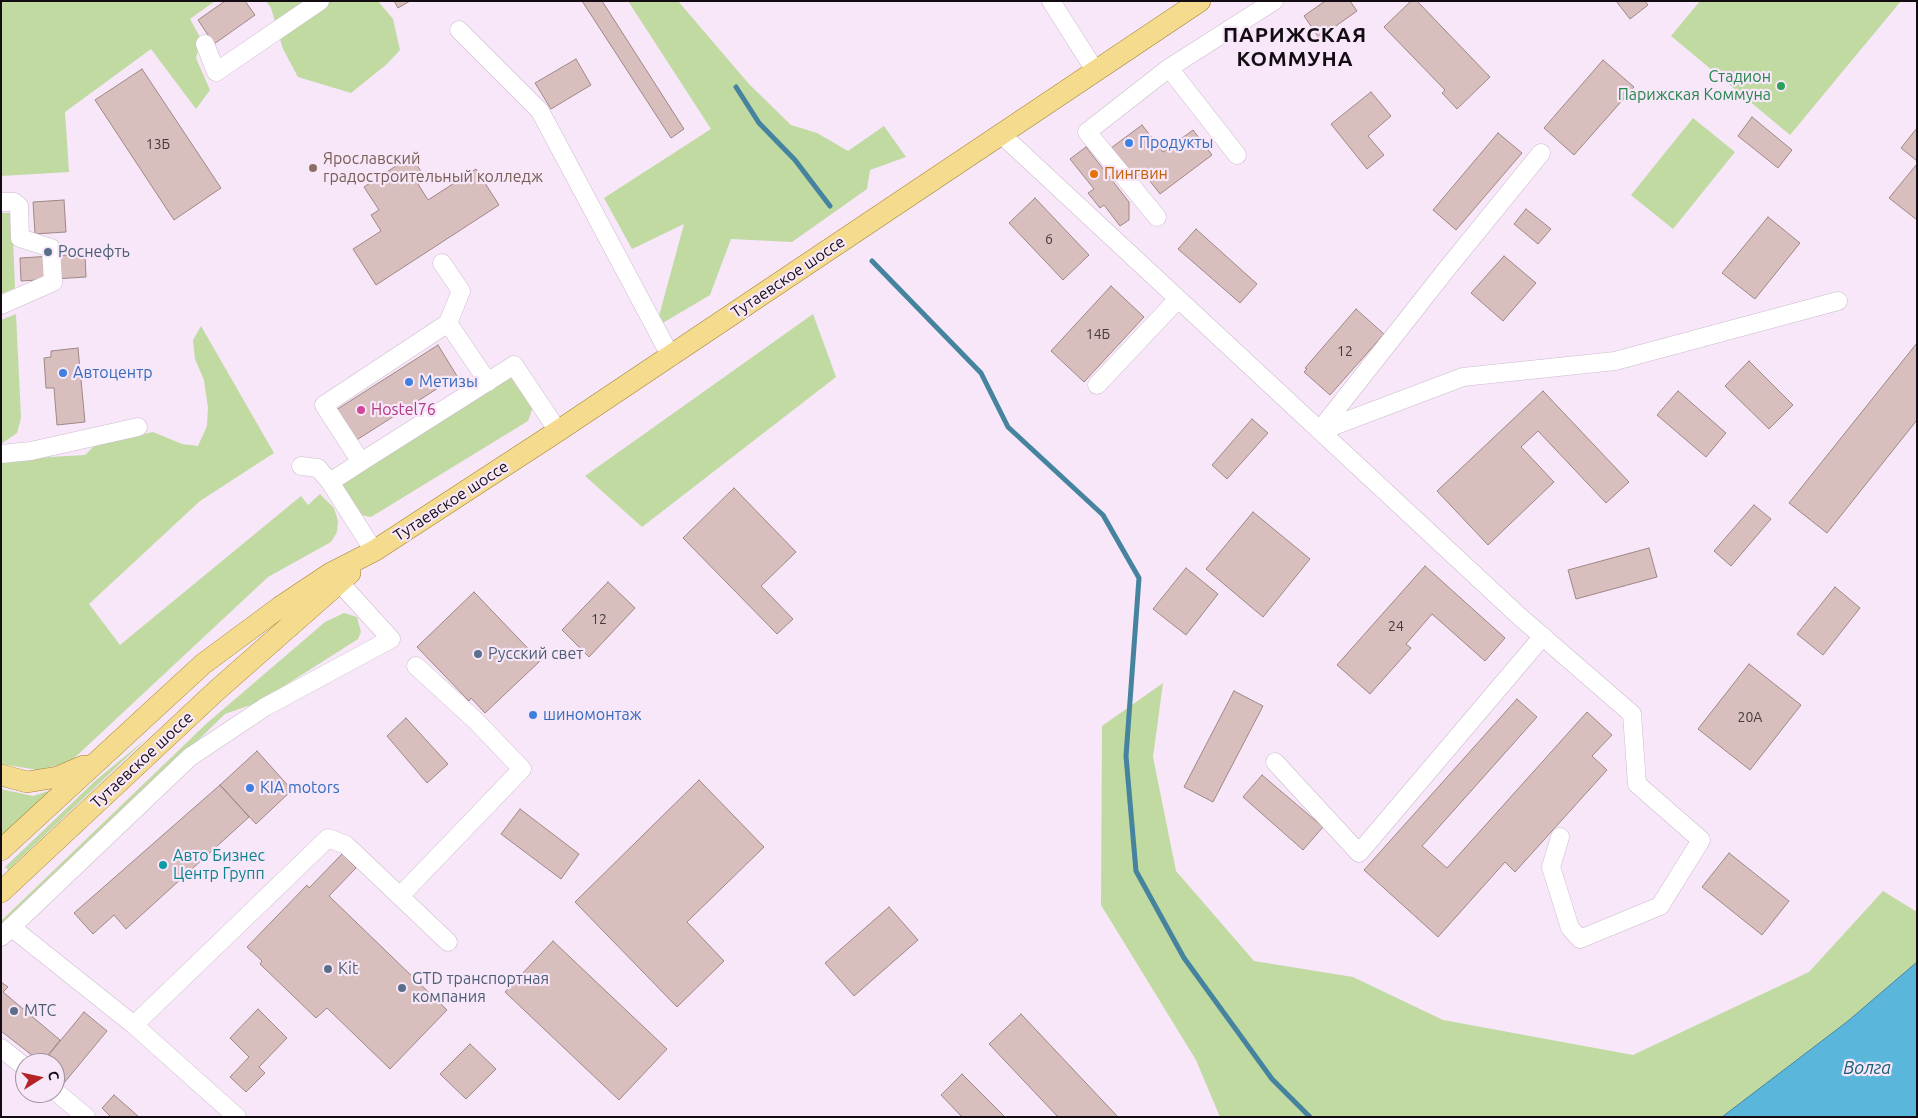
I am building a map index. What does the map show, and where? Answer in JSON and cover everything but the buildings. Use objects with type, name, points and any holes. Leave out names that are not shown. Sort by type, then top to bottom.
[{"type":"main road","name":"Тутаевское шоссе","points":[[1,850],[203,664],[280,606],[335,578],[671,357],[1200,1]]},
{"type":"main road","name":"Тутаевское шоссе","points":[[1,892],[335,578]]},
{"type":"main road","points":[[1,775],[27,782],[58,777],[96,762]]},
{"type":"street","points":[[205,44],[216,72],[320,1]]},
{"type":"street","points":[[1051,1],[1096,72]]},
{"type":"street","points":[[1157,217],[1087,132],[1169,68],[1274,1]]},
{"type":"street","points":[[459,30],[540,111],[671,357]]},
{"type":"street","points":[[1169,68],[1237,155]]},
{"type":"street","points":[[1001,134],[1519,616],[1632,714],[1637,784],[1701,840],[1660,906],[1580,939],[1570,928],[1551,867],[1560,837]]},
{"type":"street","points":[[1320,431],[1446,270],[1541,153]]},
{"type":"street","points":[[1,202],[14,202],[19,206],[20,238],[51,248],[53,282],[1,305]]},
{"type":"street","points":[[361,462],[324,405],[448,323],[461,291],[442,263]]},
{"type":"street","points":[[1097,386],[1178,300]]},
{"type":"street","points":[[1320,431],[1463,378],[1615,361],[1838,301]]},
{"type":"street","points":[[448,323],[488,382]]},
{"type":"street","points":[[330,482],[514,365],[558,431]]},
{"type":"street","points":[[1,454],[31,451],[138,427]]},
{"type":"street","points":[[301,466],[318,468],[330,482],[374,551]]},
{"type":"street","points":[[237,1117],[134,1025],[6,932],[190,757],[265,707],[391,639],[335,578]]},
{"type":"street","points":[[1274,762],[1359,853],[1543,636]]},
{"type":"street","points":[[400,896],[522,769],[475,720],[416,666]]},
{"type":"street","points":[[134,1025],[328,838],[346,845],[448,942]]},
{"type":"street","points":[[1,1048],[15,1059]]},
{"type":"street","points":[[65,1099],[86,1117]]},
{"type":"green space","points":[[1,1],[215,1],[190,19],[201,39],[196,58],[210,90],[196,109],[151,49],[65,112],[69,172],[1,176]]},
{"type":"green space","points":[[266,1],[378,1],[393,19],[400,50],[387,64],[351,93],[298,77],[283,49],[271,8]]},
{"type":"green space","points":[[628,1],[678,1],[749,84],[791,125],[817,133],[848,151],[884,126],[906,157],[870,170],[867,189],[792,242],[731,239],[710,295],[656,327],[684,224],[632,249],[604,198],[711,129]]},
{"type":"green space","name":"Стадион Парижская Коммуна","points":[[1700,1],[1901,1],[1790,135],[1671,36]]},
{"type":"green space","points":[[1693,118],[1735,152],[1673,229],[1631,195]]},
{"type":"green space","points":[[1,213],[12,213],[15,288],[1,294]]},
{"type":"green space","points":[[16,314],[21,418],[17,433],[1,444],[1,320]]},
{"type":"green space","points":[[813,314],[836,377],[642,527],[585,476]]},
{"type":"green space","points":[[201,326],[274,453],[200,501],[89,604],[120,645],[301,496],[308,505],[320,494],[334,508],[338,521],[337,532],[331,542],[268,577],[70,762],[38,770],[1,764],[1,460],[85,455],[95,445],[153,432],[182,444],[198,446],[207,426],[208,408],[204,380],[195,359],[193,340]]},
{"type":"green space","points":[[507,378],[516,378],[533,407],[528,421],[371,517],[361,515],[342,489],[344,481]]},
{"type":"green space","points":[[344,613],[357,617],[361,632],[358,639],[259,702],[225,714],[1,931],[1,921],[206,724],[325,622]]},
{"type":"green space","points":[[1163,683],[1153,757],[1176,871],[1254,961],[1353,977],[1443,1020],[1633,1055],[1809,972],[1883,891],[1917,912],[1917,962],[1848,1021],[1722,1117],[1220,1117],[1196,1060],[1101,905],[1102,726]]},
{"type":"green space","points":[[146,739],[8,870],[5,867],[95,781]]},
{"type":"green space","points":[[1,789],[33,796],[54,789],[1,838]]},
{"type":"water","name":"Волга","points":[[1917,962],[1917,1117],[1722,1117],[1848,1021]]},
{"type":"waterway","points":[[736,87],[759,123],[795,160],[830,206]]},
{"type":"waterway","points":[[872,261],[981,373],[1008,427],[1103,515],[1139,578],[1126,756],[1136,871],[1184,958],[1272,1079],[1310,1117]]},
{"type":"place","name":"Стадион Парижская Коммуна","points":[[1781,86]]},
{"type":"place","name":"Продукты","points":[[1129,143]]},
{"type":"place","name":"Ярославский градостроительный колледж","points":[[313,168]]},
{"type":"place","name":"Пингвин","points":[[1094,174]]},
{"type":"place","name":"Роснефть","points":[[48,252]]},
{"type":"place","name":"Автоцентр","points":[[63,373]]},
{"type":"place","name":"Метизы","points":[[409,382]]},
{"type":"place","name":"Hostel76","points":[[361,410]]},
{"type":"place","name":"Русский свет","points":[[478,654]]},
{"type":"place","name":"шиномонтаж","points":[[533,715]]},
{"type":"place","name":"KIA motors","points":[[250,788]]},
{"type":"place","name":"Авто Бизнес Центр Групп","points":[[163,865]]},
{"type":"place","name":"Kit","points":[[328,969]]},
{"type":"place","name":"GTD транспортная компания","points":[[402,988]]},
{"type":"place","name":"МТС","points":[[14,1011]]},
{"type":"district","name":"ПАРИЖСКАЯ КОММУНА","points":[[1295,47]]}]
